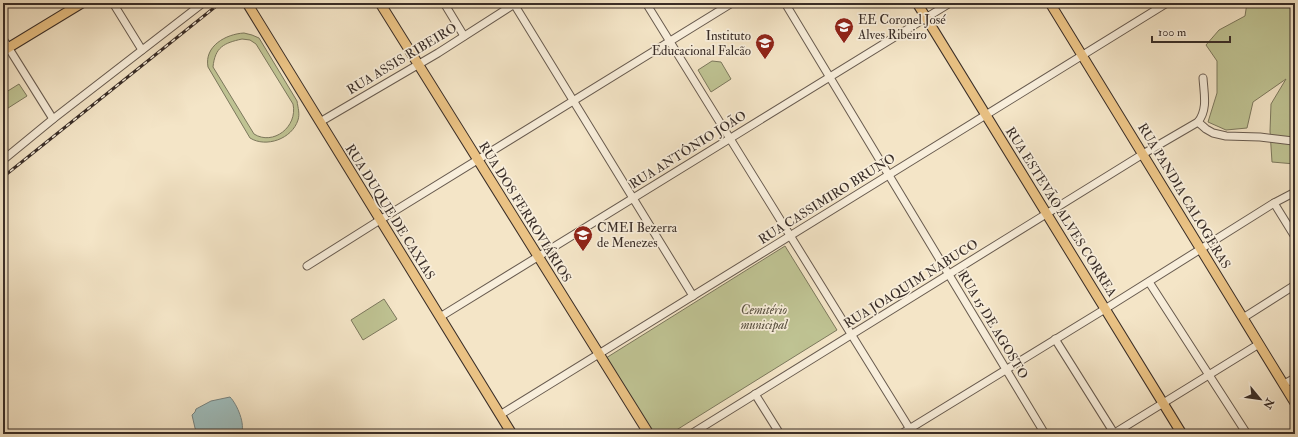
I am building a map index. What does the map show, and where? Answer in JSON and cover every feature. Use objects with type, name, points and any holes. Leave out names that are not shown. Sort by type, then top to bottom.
[{"type":"main road","points":[[6,49],[82,3]]},
{"type":"main road","name":"RUA DUQUE DE CAXIAS","points":[[247,3],[512,434]]},
{"type":"main road","name":"RUA DOS FERROVIÁRIOS","points":[[380,3],[649,434]]},
{"type":"main road","name":"RUA ESTEVÃO ALVES CORREA","points":[[917,3],[1182,434]]},
{"type":"main road","name":"RUA PANDIA CALOGERAS","points":[[1050,3],[1295,403]]},
{"type":"street","points":[[113,3],[142,50]]},
{"type":"street","points":[[3,160],[52,119],[203,3]]},
{"type":"street","points":[[444,3],[464,36]]},
{"type":"street","points":[[515,3],[693,296]]},
{"type":"street","name":"RUA ASSIS RIBEIRO","points":[[320,122],[464,36],[515,3]]},
{"type":"street","points":[[646,3],[912,431]]},
{"type":"street","points":[[307,266],[732,3]]},
{"type":"street","name":"RUA 15 DE AGOSTO","points":[[785,3],[1045,434]]},
{"type":"street","name":"RUA ANTÔNIO JOÃO","points":[[440,317],[950,3]]},
{"type":"street","name":"RUA CASSIMIRO BRUNO","points":[[500,415],[1167,3]]},
{"type":"street","points":[[3,39],[6,49],[52,119]]},
{"type":"street","points":[[1203,78],[1205,110],[1203,116],[1198,122],[1206,129],[1213,133],[1226,136],[1260,137],[1293,141]]},
{"type":"street","name":"RUA JOAQUIM NABUCO","points":[[691,434],[1142,154],[1198,122]]},
{"type":"street","points":[[901,434],[912,431],[1006,370],[1274,203],[1295,192]]},
{"type":"street","points":[[1274,203],[1295,237]]},
{"type":"street","points":[[1149,282],[1247,434]]},
{"type":"street","points":[[1243,318],[1295,285]]},
{"type":"street","points":[[1056,339],[1113,434],[1259,344]]},
{"type":"street","points":[[1284,384],[1295,378]]},
{"type":"street","points":[[755,394],[780,434]]},
{"type":"green space","points":[[1247,3],[1295,3],[1295,164],[1272,162],[1270,131],[1271,104],[1286,79],[1253,102],[1247,128],[1226,130],[1208,122],[1217,93],[1217,61],[1206,45],[1219,30],[1245,16]]},
{"type":"green space","points":[[244,33],[259,38],[297,101],[299,115],[295,127],[284,137],[278,140],[263,142],[250,138],[208,67],[209,53],[213,47],[218,42],[237,34]],"holes":[[[242,39],[250,40],[256,44],[293,104],[294,112],[288,127],[276,136],[269,138],[254,134],[213,67],[218,50],[225,44]]]},
{"type":"green space","points":[[712,61],[721,62],[731,79],[711,92],[698,70]]},
{"type":"green space","points":[[19,84],[27,96],[5,110],[3,107],[3,94]]},
{"type":"green space","name":"Cemitério municipal","points":[[785,246],[837,330],[670,434],[653,434],[606,358]]},
{"type":"green space","points":[[384,299],[397,319],[363,340],[351,320]]},
{"type":"water","points":[[230,397],[242,420],[241,434],[198,434],[192,415],[196,409],[211,401]]},
{"type":"railway","points":[[3,177],[220,3]]},
{"type":"place","name":"EE Coronel José Alves Ribeiro","points":[[844,44]]},
{"type":"place","name":"Instituto Educacional Falcão","points":[[765,60]]},
{"type":"place","name":"CMEI Bezerra de Menezes","points":[[583,252]]}]
